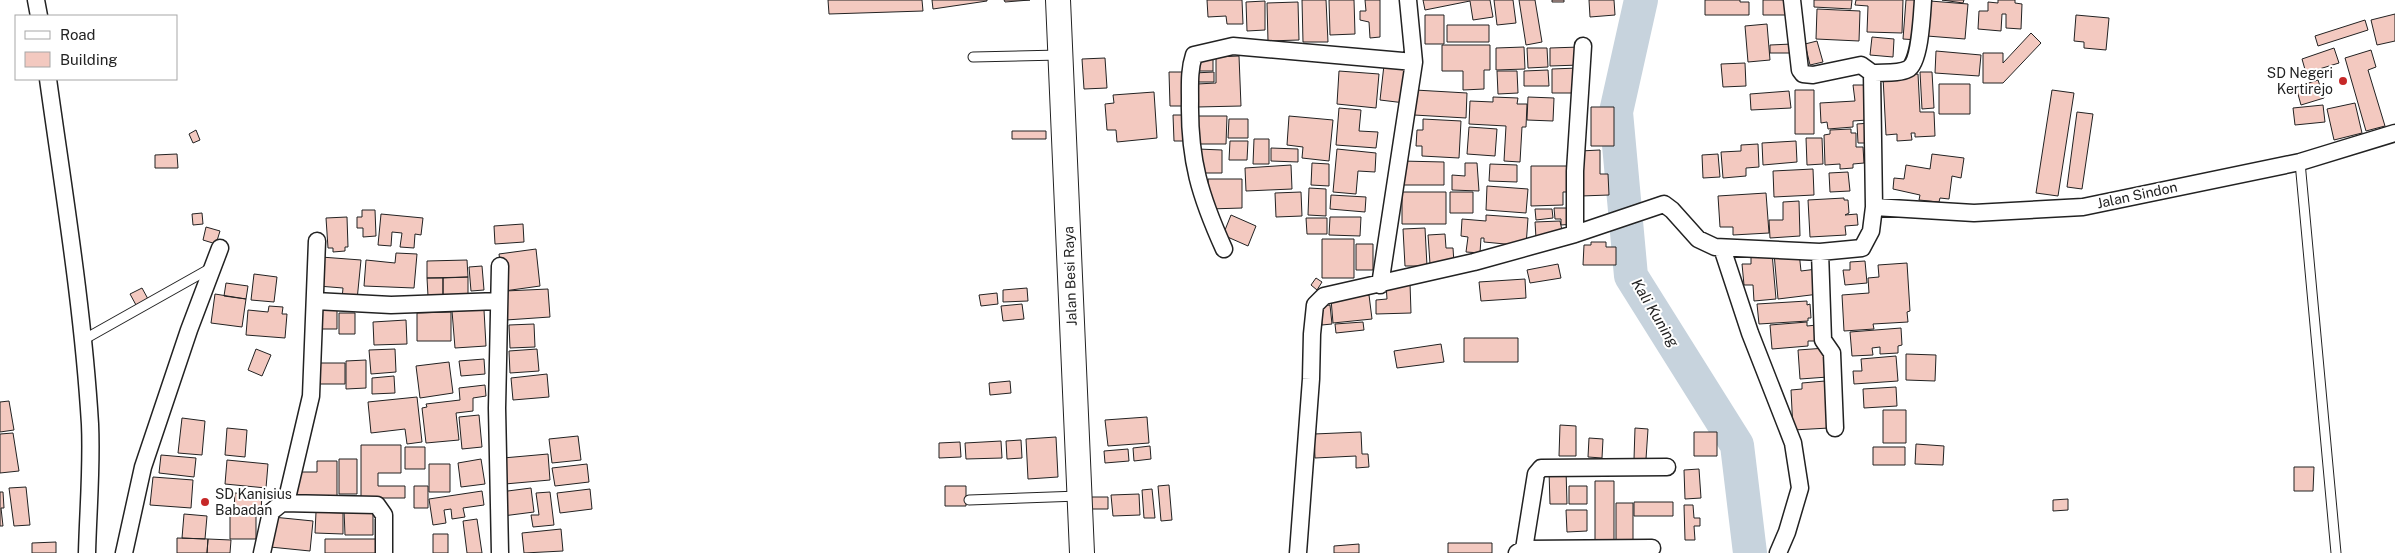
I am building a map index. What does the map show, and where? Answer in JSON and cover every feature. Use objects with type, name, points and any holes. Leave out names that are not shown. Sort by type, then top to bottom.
[{"type":"main road","name":"Jalan Besi Raya","points":[[1058,0],[1082,553]]},
{"type":"street","points":[[36,0],[39,15]]},
{"type":"street","points":[[1380,285],[1414,62],[1408,0]]},
{"type":"street","points":[[1792,0],[1800,70],[1803,74],[1813,75],[1861,65],[1872,73],[1906,70],[1912,66],[1918,42],[1923,0]]},
{"type":"street","points":[[1224,249],[1204,202],[1194,169],[1190,118],[1190,68],[1194,55],[1233,46],[1414,62]]},
{"type":"street","points":[[1575,234],[1575,171],[1583,46]]},
{"type":"street","points":[[1298,553],[1315,305],[1324,296],[1380,285],[1474,262],[1575,234],[1664,204],[1672,210],[1698,239],[1716,247],[1820,252],[1862,248],[1871,230],[1874,207],[1872,73]]},
{"type":"street","points":[[48,80],[70,229],[83,340],[90,426],[87,553]]},
{"type":"street","name":"Jalan Sindon","points":[[1874,207],[1974,212],[2083,207],[2300,162],[2395,133]]},
{"type":"street","points":[[262,553],[271,512],[282,504],[288,494],[310,396],[317,241]]},
{"type":"street","points":[[124,553],[143,467],[189,330],[220,248]]},
{"type":"street","points":[[1722,248],[1750,333],[1793,443],[1800,488],[1787,532],[1778,553]]},
{"type":"street","points":[[1820,252],[1823,340],[1832,353],[1835,428]]},
{"type":"street","points":[[500,266],[497,408],[500,553]]},
{"type":"street","points":[[315,302],[391,305],[499,301]]},
{"type":"street","points":[[1652,548],[1520,551],[1536,474],[1540,468],[1667,467]]},
{"type":"street","points":[[282,504],[377,505],[384,515],[384,553]]},
{"type":"lane","points":[[973,57],[1061,56]]},
{"type":"lane","points":[[2300,162],[2336,553]]},
{"type":"lane","points":[[83,340],[214,267]]},
{"type":"lane","points":[[969,500],[1079,496]]},
{"type":"building","points":[[828,0],[922,0],[923,11],[829,14]]},
{"type":"building","points":[[932,0],[987,0],[987,1],[933,9]]},
{"type":"building","points":[[1004,0],[1030,0],[1005,2]]},
{"type":"building","points":[[1207,0],[1242,0],[1243,24],[1227,24],[1226,16],[1208,17]]},
{"type":"building","points":[[1302,0],[1326,0],[1328,42],[1303,42]]},
{"type":"building","points":[[1329,0],[1354,0],[1355,34],[1330,35]]},
{"type":"building","points":[[1365,0],[1380,0],[1380,37],[1370,38],[1369,22],[1360,20],[1360,11],[1366,11]]},
{"type":"building","points":[[1423,0],[1490,0],[1493,17],[1473,20],[1470,1],[1425,10]]},
{"type":"building","points":[[1494,0],[1513,0],[1516,23],[1497,25]]},
{"type":"building","points":[[1519,0],[1535,0],[1542,42],[1526,45]]},
{"type":"building","points":[[1552,0],[1564,0],[1564,2],[1552,2]]},
{"type":"building","points":[[1589,0],[1614,0],[1615,15],[1590,17]]},
{"type":"building","points":[[1705,0],[1740,0],[1740,2],[1749,2],[1749,15],[1705,15]]},
{"type":"building","points":[[1763,0],[1787,0],[1787,15],[1763,15]]},
{"type":"building","points":[[1814,0],[1852,0],[1851,9],[1814,7]]},
{"type":"building","points":[[1856,0],[1903,0],[1902,33],[1867,32],[1868,6],[1855,5]]},
{"type":"building","points":[[1906,0],[1920,0],[1918,40],[1903,39]]},
{"type":"building","points":[[1942,0],[1964,0],[1963,3]]},
{"type":"building","points":[[1998,0],[2015,0],[2015,3],[2022,4],[2021,29],[2006,28],[2006,14],[2002,14],[2001,31],[1978,29],[1979,11],[1988,11],[1988,2],[1998,3]]},
{"type":"building","points":[[1265,1],[1265,30],[1247,31],[1246,2]]},
{"type":"building","points":[[1930,1],[1968,4],[1965,39],[1927,36]]},
{"type":"building","points":[[1298,2],[1299,40],[1268,41],[1267,3]]},
{"type":"building","points":[[1817,9],[1860,11],[1859,41],[1816,39]]},
{"type":"building","points":[[2395,14],[2395,41],[2377,45],[2371,20]]},
{"type":"building","points":[[1425,15],[1444,15],[1444,44],[1425,44]]},
{"type":"building","points":[[2076,15],[2109,18],[2106,50],[2084,48],[2084,42],[2074,41]]},
{"type":"building","points":[[2365,20],[2368,30],[2318,46],[2315,36]]},
{"type":"building","points":[[1767,24],[1770,60],[1748,62],[1745,26]]},
{"type":"building","points":[[1447,25],[1489,25],[1489,42],[1447,42]]},
{"type":"building","points":[[2031,33],[2041,43],[2003,83],[1983,83],[1983,53],[2003,53],[2003,63]]},
{"type":"building","points":[[1872,37],[1894,39],[1893,57],[1870,55]]},
{"type":"building","points":[[1817,41],[1823,62],[1810,65],[1805,44]]},
{"type":"building","points":[[1792,44],[1792,53],[1770,53],[1770,45]]},
{"type":"building","points":[[1442,45],[1490,45],[1490,70],[1484,70],[1484,89],[1463,90],[1463,71],[1442,71]]},
{"type":"building","points":[[1524,47],[1525,69],[1496,70],[1496,48]]},
{"type":"building","points":[[1580,47],[1580,65],[1550,66],[1550,48]]},
{"type":"building","points":[[1527,48],[1547,48],[1548,67],[1528,68]]},
{"type":"building","points":[[2334,48],[2339,63],[2306,73],[2302,59]]},
{"type":"building","points":[[2371,50],[2376,67],[2368,70],[2385,126],[2366,131],[2345,58]]},
{"type":"building","points":[[1936,51],[1981,55],[1979,76],[1935,73]]},
{"type":"building","points":[[1239,56],[1241,106],[1197,107],[1197,84],[1216,83],[1216,57]]},
{"type":"building","points":[[1196,57],[1213,57],[1213,71],[1196,71]]},
{"type":"building","points":[[1105,58],[1107,88],[1084,89],[1082,59]]},
{"type":"building","points":[[1745,63],[1746,86],[1723,87],[1721,64]]},
{"type":"building","points":[[1384,65],[1409,68],[1405,103],[1380,100]]},
{"type":"building","points":[[1578,68],[1579,93],[1552,93],[1552,69]]},
{"type":"building","points":[[1548,70],[1549,86],[1524,86],[1524,71]]},
{"type":"building","points":[[1339,71],[1379,74],[1376,108],[1337,104]]},
{"type":"building","points":[[1497,71],[1517,71],[1518,93],[1498,94]]},
{"type":"building","points":[[1169,72],[1185,72],[1185,106],[1170,106]]},
{"type":"building","points":[[1214,72],[1214,82],[1194,82],[1194,73]]},
{"type":"building","points":[[1920,72],[1932,72],[1934,108],[1922,109]]},
{"type":"building","points":[[1918,74],[1920,112],[1934,112],[1935,136],[1915,137],[1915,133],[1911,133],[1912,140],[1897,141],[1897,134],[1886,135],[1883,77]]},
{"type":"building","points":[[2318,80],[2324,98],[2301,105],[2296,87]]},
{"type":"building","points":[[1939,84],[1970,84],[1970,114],[1939,114]]},
{"type":"building","points":[[1853,85],[1864,85],[1867,120],[1853,121],[1853,127],[1828,129],[1827,122],[1821,123],[1820,103],[1855,101]]},
{"type":"building","points":[[1415,90],[1467,93],[1466,118],[1414,115]]},
{"type":"building","points":[[1795,90],[1814,90],[1814,134],[1795,134]]},
{"type":"building","points":[[2052,90],[2074,93],[2058,196],[2036,193]]},
{"type":"building","points":[[1789,91],[1791,108],[1751,110],[1750,94]]},
{"type":"building","points":[[1154,92],[1157,138],[1117,142],[1116,130],[1107,130],[1105,104],[1114,103],[1113,95]]},
{"type":"building","points":[[1493,97],[1518,98],[1517,104],[1527,104],[1526,127],[1522,127],[1520,162],[1504,161],[1506,126],[1469,124],[1470,101],[1493,102]]},
{"type":"building","points":[[1528,97],[1554,98],[1553,121],[1527,120]]},
{"type":"building","points":[[2355,103],[2362,133],[2334,140],[2327,109]]},
{"type":"building","points":[[2323,105],[2325,122],[2295,125],[2293,108]]},
{"type":"building","points":[[1591,107],[1614,107],[1614,146],[1591,146]]},
{"type":"building","points":[[1339,108],[1361,110],[1359,131],[1378,132],[1376,148],[1336,145]]},
{"type":"building","points":[[2077,112],[2093,114],[2082,189],[2067,187]]},
{"type":"building","points":[[1173,115],[1185,115],[1186,141],[1174,141]]},
{"type":"building","points":[[1193,116],[1227,116],[1226,144],[1193,144]]},
{"type":"building","points":[[1289,116],[1333,120],[1329,161],[1302,158],[1303,147],[1287,145]]},
{"type":"building","points":[[1229,119],[1248,119],[1248,138],[1228,138]]},
{"type":"building","points":[[1423,119],[1461,121],[1459,158],[1422,156],[1422,146],[1416,146],[1417,130],[1423,130]]},
{"type":"building","points":[[1870,123],[1871,143],[1858,143],[1857,124]]},
{"type":"building","points":[[1469,127],[1497,129],[1495,156],[1467,154]]},
{"type":"building","points":[[1851,129],[1851,133],[1856,133],[1856,147],[1863,147],[1864,163],[1853,164],[1853,168],[1840,169],[1840,164],[1825,165],[1824,135],[1830,134],[1830,130]]},
{"type":"building","points":[[196,130],[200,140],[193,143],[189,134]]},
{"type":"building","points":[[1012,131],[1046,131],[1046,139],[1012,139]]},
{"type":"building","points":[[1806,138],[1822,138],[1823,164],[1807,165]]},
{"type":"building","points":[[1254,139],[1269,139],[1269,164],[1253,164]]},
{"type":"building","points":[[1230,141],[1248,141],[1247,160],[1229,160]]},
{"type":"building","points":[[1796,141],[1797,162],[1763,165],[1762,143]]},
{"type":"building","points":[[1758,144],[1759,167],[1746,168],[1746,176],[1723,178],[1721,152],[1741,151],[1741,145]]},
{"type":"building","points":[[1271,148],[1298,149],[1298,162],[1271,161]]},
{"type":"building","points":[[1198,149],[1222,150],[1222,173],[1197,173]]},
{"type":"building","points":[[1337,149],[1376,153],[1375,172],[1358,171],[1356,194],[1333,192]]},
{"type":"building","points":[[1600,150],[1600,174],[1608,174],[1609,195],[1581,196],[1580,151]]},
{"type":"building","points":[[177,154],[178,168],[155,168],[155,155]]},
{"type":"building","points":[[1718,154],[1720,177],[1703,178],[1702,155]]},
{"type":"building","points":[[1932,154],[1964,158],[1961,178],[1952,176],[1949,199],[1940,198],[1939,202],[1919,200],[1920,195],[1893,189],[1894,178],[1904,179],[1906,165],[1930,169]]},
{"type":"building","points":[[1401,161],[1444,162],[1444,185],[1401,185]]},
{"type":"building","points":[[1312,163],[1329,164],[1329,186],[1311,185]]},
{"type":"building","points":[[1465,163],[1477,163],[1479,191],[1452,190],[1452,175],[1465,176]]},
{"type":"building","points":[[1490,164],[1517,165],[1517,182],[1489,181]]},
{"type":"building","points":[[1291,165],[1292,189],[1246,191],[1245,168]]},
{"type":"building","points":[[1531,166],[1573,166],[1574,192],[1563,192],[1563,205],[1531,206]]},
{"type":"building","points":[[1813,169],[1814,195],[1774,197],[1773,171]]},
{"type":"building","points":[[1848,172],[1850,191],[1830,192],[1829,173]]},
{"type":"building","points":[[1208,179],[1242,179],[1242,208],[1209,209]]},
{"type":"building","points":[[1487,186],[1528,189],[1526,213],[1486,210]]},
{"type":"building","points":[[1309,188],[1326,189],[1326,216],[1308,215]]},
{"type":"building","points":[[1301,192],[1302,216],[1276,217],[1275,193]]},
{"type":"building","points":[[1402,192],[1446,192],[1446,224],[1402,224]]},
{"type":"building","points":[[1450,192],[1473,192],[1473,213],[1450,213]]},
{"type":"building","points":[[1766,193],[1769,233],[1733,235],[1733,227],[1720,227],[1718,196]]},
{"type":"building","points":[[1331,195],[1366,197],[1365,212],[1330,209]]},
{"type":"building","points":[[1844,198],[1844,200],[1848,200],[1849,213],[1845,215],[1857,214],[1858,225],[1845,226],[1846,235],[1810,237],[1808,200]]},
{"type":"building","points":[[1799,201],[1800,236],[1770,238],[1769,220],[1783,220],[1783,202]]},
{"type":"building","points":[[1554,208],[1573,208],[1574,224],[1561,225],[1561,219],[1555,219]]},
{"type":"building","points":[[1535,209],[1552,209],[1553,218],[1536,220]]},
{"type":"building","points":[[362,210],[375,210],[376,236],[363,237],[363,228],[357,228],[357,217],[362,217]]},
{"type":"building","points":[[202,213],[203,224],[193,225],[192,214]]},
{"type":"building","points":[[381,214],[423,218],[421,235],[415,234],[414,248],[400,247],[402,233],[392,232],[391,246],[378,245]]},
{"type":"building","points":[[1231,215],[1256,226],[1248,246],[1223,235]]},
{"type":"building","points":[[1486,215],[1528,218],[1526,246],[1484,242],[1484,238],[1481,238],[1480,253],[1466,252],[1468,237],[1461,236],[1462,219],[1486,221]]},
{"type":"building","points":[[347,217],[348,247],[345,247],[345,251],[333,252],[333,248],[328,248],[326,218]]},
{"type":"building","points":[[1330,217],[1361,217],[1360,236],[1329,235]]},
{"type":"building","points":[[1306,218],[1327,218],[1327,234],[1307,234]]},
{"type":"building","points":[[1560,221],[1563,235],[1536,238],[1535,222]]},
{"type":"building","points":[[523,224],[524,242],[495,244],[494,226]]},
{"type":"building","points":[[206,227],[220,231],[216,244],[203,240]]},
{"type":"building","points":[[1425,228],[1427,266],[1405,266],[1403,229]]},
{"type":"building","points":[[1445,234],[1446,248],[1453,248],[1454,263],[1430,264],[1428,235]]},
{"type":"building","points":[[1322,239],[1354,239],[1354,278],[1322,278]]},
{"type":"building","points":[[1591,242],[1606,242],[1606,247],[1616,247],[1616,265],[1583,265],[1584,245],[1591,245]]},
{"type":"building","points":[[1356,244],[1373,244],[1373,270],[1356,270]]},
{"type":"building","points":[[536,249],[540,286],[504,291],[499,254]]},
{"type":"building","points":[[1799,252],[1801,271],[1817,269],[1819,294],[1778,299],[1774,253]]},
{"type":"building","points":[[396,253],[417,254],[414,288],[364,286],[366,260],[395,263]]},
{"type":"building","points":[[1772,253],[1776,299],[1754,301],[1753,285],[1744,285],[1742,264],[1751,264],[1751,255]]},
{"type":"building","points":[[321,257],[361,260],[357,300],[342,299],[343,288],[318,286]]},
{"type":"building","points":[[467,260],[468,277],[427,278],[427,261]]},
{"type":"building","points":[[1865,261],[1867,283],[1845,285],[1843,270],[1850,270],[1850,262]]},
{"type":"building","points":[[1907,263],[1910,311],[1907,312],[1908,322],[1873,324],[1874,329],[1844,331],[1842,295],[1869,293],[1868,278],[1879,277],[1878,265]]},
{"type":"building","points":[[1558,264],[1561,278],[1530,283],[1527,270]]},
{"type":"building","points":[[482,266],[484,290],[471,291],[469,267]]},
{"type":"building","points":[[254,274],[277,277],[274,302],[251,300]]},
{"type":"building","points":[[468,277],[468,295],[443,296],[443,278]]},
{"type":"building","points":[[427,278],[443,278],[443,296],[428,296]]},
{"type":"building","points":[[1316,278],[1322,282],[1317,290],[1311,285]]},
{"type":"building","points":[[1525,279],[1526,298],[1481,301],[1479,282]]},
{"type":"building","points":[[226,283],[248,286],[246,299],[224,296]]},
{"type":"building","points":[[1410,283],[1411,313],[1376,314],[1376,300],[1387,299],[1386,284]]},
{"type":"building","points":[[142,288],[148,299],[136,305],[130,294]]},
{"type":"building","points":[[1027,288],[1028,301],[1003,302],[1003,290]]},
{"type":"building","points":[[548,289],[550,317],[506,320],[505,291]]},
{"type":"building","points":[[997,293],[998,304],[981,306],[979,295]]},
{"type":"building","points":[[215,294],[246,299],[242,327],[211,323]]},
{"type":"building","points":[[1369,295],[1372,319],[1333,323],[1331,299]]},
{"type":"building","points":[[1807,301],[1807,305],[1810,304],[1811,318],[1808,318],[1808,321],[1759,324],[1757,304]]},
{"type":"building","points":[[1022,304],[1024,319],[1003,321],[1001,306]]},
{"type":"building","points":[[1330,305],[1332,324],[1322,325],[1320,306]]},
{"type":"building","points":[[269,306],[283,307],[282,314],[287,314],[285,338],[246,335],[248,310],[268,312]]},
{"type":"building","points":[[317,307],[337,307],[337,329],[317,329]]},
{"type":"building","points":[[484,310],[486,346],[455,348],[452,311]]},
{"type":"building","points":[[451,312],[451,341],[417,341],[417,313]]},
{"type":"building","points":[[339,313],[355,313],[355,334],[339,334]]},
{"type":"building","points":[[406,320],[407,344],[374,345],[373,322]]},
{"type":"building","points":[[1363,322],[1364,330],[1336,333],[1335,324]]},
{"type":"building","points":[[1807,322],[1807,326],[1817,325],[1819,341],[1808,341],[1808,346],[1772,349],[1770,325]]},
{"type":"building","points":[[534,324],[535,347],[510,348],[509,325]]},
{"type":"building","points":[[1901,328],[1902,345],[1898,346],[1898,353],[1880,354],[1880,347],[1872,348],[1873,355],[1852,356],[1850,332]]},
{"type":"building","points":[[1464,338],[1518,338],[1518,362],[1464,362]]},
{"type":"building","points":[[1441,344],[1444,362],[1397,368],[1394,351]]},
{"type":"building","points":[[1826,348],[1828,377],[1800,379],[1798,350]]},
{"type":"building","points":[[256,349],[271,355],[262,376],[248,370]]},
{"type":"building","points":[[395,349],[396,372],[371,374],[369,350]]},
{"type":"building","points":[[537,349],[539,371],[510,373],[509,351]]},
{"type":"building","points":[[1906,354],[1936,355],[1935,381],[1906,380]]},
{"type":"building","points":[[1896,356],[1898,381],[1854,384],[1853,371],[1862,371],[1861,359]]},
{"type":"building","points":[[484,359],[485,374],[461,376],[459,361]]},
{"type":"building","points":[[366,360],[366,388],[346,389],[346,361]]},
{"type":"building","points":[[449,362],[453,393],[420,398],[416,366]]},
{"type":"building","points":[[317,363],[345,363],[345,384],[317,384]]},
{"type":"building","points":[[547,374],[549,397],[513,400],[511,378]]},
{"type":"building","points":[[394,376],[395,393],[372,394],[372,378]]},
{"type":"building","points":[[1010,381],[1011,393],[990,395],[989,383]]},
{"type":"building","points":[[1825,381],[1829,428],[1793,430],[1791,390],[1802,389],[1802,383]]},
{"type":"building","points":[[485,385],[486,396],[473,398],[473,411],[456,413],[459,440],[426,443],[422,408],[427,407],[426,404],[460,400],[459,388]]},
{"type":"building","points":[[1896,387],[1897,406],[1864,408],[1863,389]]},
{"type":"building","points":[[417,397],[422,442],[407,444],[405,429],[371,433],[368,402]]},
{"type":"building","points":[[9,401],[14,430],[0,432],[0,402]]},
{"type":"building","points":[[1883,410],[1906,410],[1906,443],[1883,443]]},
{"type":"building","points":[[479,415],[482,447],[462,449],[459,417]]},
{"type":"building","points":[[1147,417],[1149,443],[1108,446],[1105,420]]},
{"type":"building","points":[[182,418],[205,421],[202,455],[178,453]]},
{"type":"building","points":[[1560,425],[1576,426],[1576,456],[1559,456]]},
{"type":"building","points":[[227,428],[247,430],[245,457],[225,455]]},
{"type":"building","points":[[1635,428],[1648,429],[1646,459],[1634,459]]},
{"type":"building","points":[[1361,432],[1362,454],[1368,454],[1369,467],[1356,468],[1356,456],[1315,458],[1314,434]]},
{"type":"building","points":[[1694,432],[1717,432],[1717,456],[1694,456]]},
{"type":"building","points":[[13,433],[19,471],[0,473],[0,434]]},
{"type":"building","points":[[578,436],[581,460],[552,463],[549,439]]},
{"type":"building","points":[[1056,437],[1058,477],[1028,479],[1026,439]]},
{"type":"building","points":[[1589,438],[1603,439],[1602,458],[1588,457]]},
{"type":"building","points":[[1021,440],[1022,458],[1007,459],[1006,441]]},
{"type":"building","points":[[1001,441],[1002,458],[966,459],[965,443]]},
{"type":"building","points":[[960,442],[961,457],[939,458],[939,443]]},
{"type":"building","points":[[1916,444],[1944,446],[1943,465],[1915,464]]},
{"type":"building","points":[[361,445],[401,445],[401,473],[378,473],[378,486],[405,486],[405,498],[361,498]]},
{"type":"building","points":[[1150,446],[1151,459],[1134,461],[1133,448]]},
{"type":"building","points":[[405,447],[425,447],[425,469],[405,469]]},
{"type":"building","points":[[1873,447],[1905,447],[1905,465],[1873,465]]},
{"type":"building","points":[[1128,449],[1129,461],[1105,463],[1104,451]]},
{"type":"building","points":[[548,454],[550,480],[505,484],[503,458]]},
{"type":"building","points":[[161,455],[196,458],[194,477],[159,473]]},
{"type":"building","points":[[339,459],[357,459],[357,494],[339,494]]},
{"type":"building","points":[[481,459],[485,484],[461,487],[458,463]]},
{"type":"building","points":[[227,460],[268,464],[266,488],[225,484]]},
{"type":"building","points":[[317,461],[337,461],[337,501],[295,501],[295,472],[317,472]]},
{"type":"building","points":[[429,464],[450,464],[450,492],[429,492]]},
{"type":"building","points":[[587,464],[589,482],[555,486],[552,468]]},
{"type":"building","points":[[2294,467],[2314,467],[2313,491],[2294,491]]},
{"type":"building","points":[[1699,469],[1701,498],[1685,499],[1684,470]]},
{"type":"building","points":[[1566,470],[1567,504],[1550,504],[1549,471]]},
{"type":"building","points":[[153,477],[193,480],[191,508],[150,505]]},
{"type":"building","points":[[1595,481],[1614,481],[1614,540],[1595,540]]},
{"type":"building","points":[[1169,485],[1172,520],[1161,521],[1158,486]]},
{"type":"building","points":[[414,486],[428,486],[428,508],[414,508]]},
{"type":"building","points":[[945,486],[966,486],[966,506],[945,506]]},
{"type":"building","points":[[1569,486],[1587,486],[1587,504],[1569,504]]},
{"type":"building","points":[[26,487],[30,525],[14,526],[9,488]]},
{"type":"building","points":[[531,488],[534,512],[503,516],[500,492]]},
{"type":"building","points":[[590,489],[592,509],[560,513],[557,493]]},
{"type":"building","points":[[1152,489],[1155,518],[1144,518],[1142,490]]},
{"type":"building","points":[[482,491],[484,505],[463,508],[465,517],[452,519],[451,509],[444,510],[446,523],[433,525],[429,499]]},
{"type":"building","points":[[0,492],[3,492],[4,508],[1,508],[3,526],[0,526]]},
{"type":"building","points":[[550,492],[554,525],[533,527],[531,515],[539,515],[536,493]]},
{"type":"building","points":[[235,493],[262,495],[261,511],[234,509]]},
{"type":"building","points":[[1139,494],[1140,515],[1113,516],[1111,495]]},
{"type":"building","points":[[1087,497],[1108,497],[1108,509],[1087,509]]},
{"type":"building","points":[[2068,499],[2068,510],[2053,511],[2053,500]]},
{"type":"building","points":[[1634,502],[1673,502],[1673,516],[1634,516]]},
{"type":"building","points":[[1616,503],[1633,503],[1633,540],[1616,540]]},
{"type":"building","points":[[1684,505],[1693,505],[1694,518],[1700,518],[1700,526],[1694,526],[1695,540],[1685,540]]},
{"type":"building","points":[[373,509],[373,535],[345,535],[344,510]]},
{"type":"building","points":[[1566,510],[1587,510],[1587,531],[1567,532]]},
{"type":"building","points":[[316,512],[343,513],[343,534],[315,533]]},
{"type":"building","points":[[184,514],[207,516],[205,539],[182,538]]},
{"type":"building","points":[[230,514],[256,514],[256,539],[230,539]]},
{"type":"building","points":[[273,517],[313,521],[310,551],[270,547]]},
{"type":"building","points":[[477,519],[482,553],[467,553],[463,521]]},
{"type":"building","points":[[561,529],[563,551],[524,553],[522,533]]},
{"type":"building","points":[[433,534],[448,534],[448,553],[433,553]]},
{"type":"building","points":[[177,538],[208,539],[207,553],[177,553]]},
{"type":"building","points":[[208,539],[231,540],[230,553],[207,553]]},
{"type":"building","points":[[325,539],[376,539],[376,553],[325,553]]},
{"type":"building","points":[[56,542],[56,553],[32,553],[32,543]]},
{"type":"building","points":[[1448,543],[1492,543],[1492,553],[1448,553]]},
{"type":"building","points":[[1359,544],[1359,553],[1334,553],[1334,546]]},
{"type":"waterway","name":"Kali Kuning","points":[[1641,0],[1616,112],[1631,276],[1737,445],[1750,553]]},
{"type":"place","name":"SD Negeri Kertirejo","points":[[2343,81]]},
{"type":"place","name":"SD Kanisius Babadan","points":[[205,502]]}]
